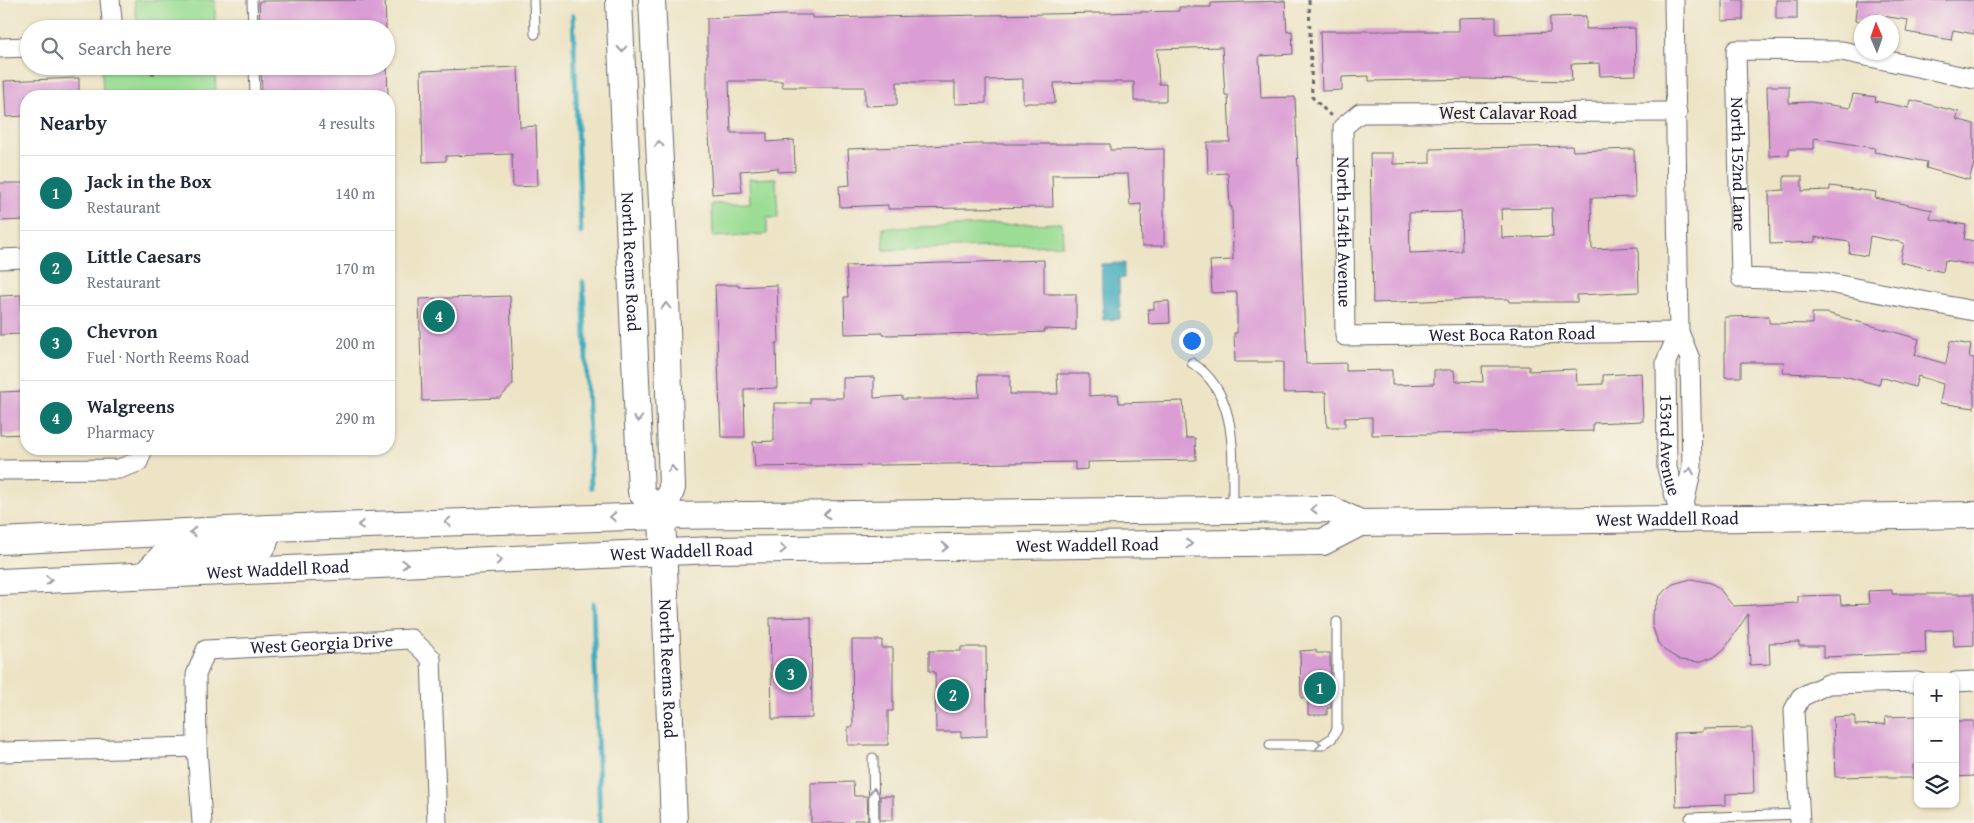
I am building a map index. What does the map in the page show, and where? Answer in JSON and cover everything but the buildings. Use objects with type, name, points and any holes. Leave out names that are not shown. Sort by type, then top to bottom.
[{"type":"main road","name":"North Reems Road","points":[[619,0],[641,492],[662,516]]},
{"type":"main road","name":"North Reems Road","points":[[652,0],[672,488],[662,516],[674,823]]},
{"type":"main road","name":"West Waddell Road","points":[[0,541],[268,528],[662,516],[1330,509],[1360,523],[1974,515]]},
{"type":"main road","points":[[1006,546],[1081,526],[1201,525],[1215,521],[1232,510]]},
{"type":"main road","name":"West Waddell Road","points":[[0,582],[664,552],[1323,542],[1360,523]]},
{"type":"main road","points":[[145,575],[163,556],[258,551],[264,544],[268,528]]},
{"type":"street","points":[[110,0],[112,20]]},
{"type":"street","name":"153rd Avenue","points":[[1674,0],[1677,112],[1678,332],[1666,362],[1667,468],[1681,519]]},
{"type":"street","points":[[0,48],[20,47]]},
{"type":"street","name":"North 152nd Lane","points":[[1974,79],[1842,51],[1736,50],[1741,278],[1819,281],[1974,311]]},
{"type":"street","name":"West Calavar Road","points":[[1343,127],[1360,113],[1677,112]]},
{"type":"street","name":"North 154th Avenue","points":[[1343,127],[1345,336]]},
{"type":"street","points":[[0,259],[20,258]]},
{"type":"street","name":"West Boca Raton Road","points":[[1345,336],[1678,332]]},
{"type":"street","points":[[0,470],[119,469],[140,455]]},
{"type":"street","name":"West Georgia Drive","points":[[197,747],[196,675],[206,650],[411,639],[431,658],[437,823]]},
{"type":"street","points":[[1959,682],[1974,681]]},
{"type":"street","points":[[1800,818],[1794,710],[1801,697],[1828,684],[1914,682]]},
{"type":"street","points":[[0,752],[197,747],[202,823]]},
{"type":"lane","points":[[252,0],[253,20]]},
{"type":"lane","points":[[534,0],[535,34]]},
{"type":"lane","points":[[254,75],[254,90]]},
{"type":"lane","points":[[1192,363],[1204,371],[1215,384],[1225,404],[1231,442],[1232,510]]},
{"type":"lane","points":[[1270,745],[1322,745],[1332,738],[1337,729],[1337,622]]},
{"type":"lane","points":[[873,758],[874,823]]},
{"type":"lane","points":[[1690,818],[1800,818]]},
{"type":"path","points":[[1309,0],[1312,97],[1317,104],[1343,127]]},
{"type":"green space","points":[[134,0],[215,0],[215,20],[137,20]]},
{"type":"green space","points":[[102,75],[215,75],[216,90],[103,90]]},
{"type":"green space","points":[[776,178],[778,218],[767,218],[767,234],[713,237],[712,204],[750,203],[749,179]]},
{"type":"green space","points":[[1062,223],[1063,245],[884,250],[883,228]]},
{"type":"water","points":[[1124,263],[1124,278],[1119,279],[1120,319],[1103,320],[1101,264]]},
{"type":"waterway","points":[[573,15],[581,233]]},
{"type":"waterway","points":[[583,282],[591,488]]},
{"type":"waterway","points":[[593,603],[600,823]]},
{"type":"place","name":"Walgreens","points":[[439,316]]},
{"type":"place","name":"Chevron","points":[[791,674]]},
{"type":"place","name":"Jack in the Box","points":[[1320,688]]},
{"type":"place","name":"Little Caesars","points":[[953,695]]}]
